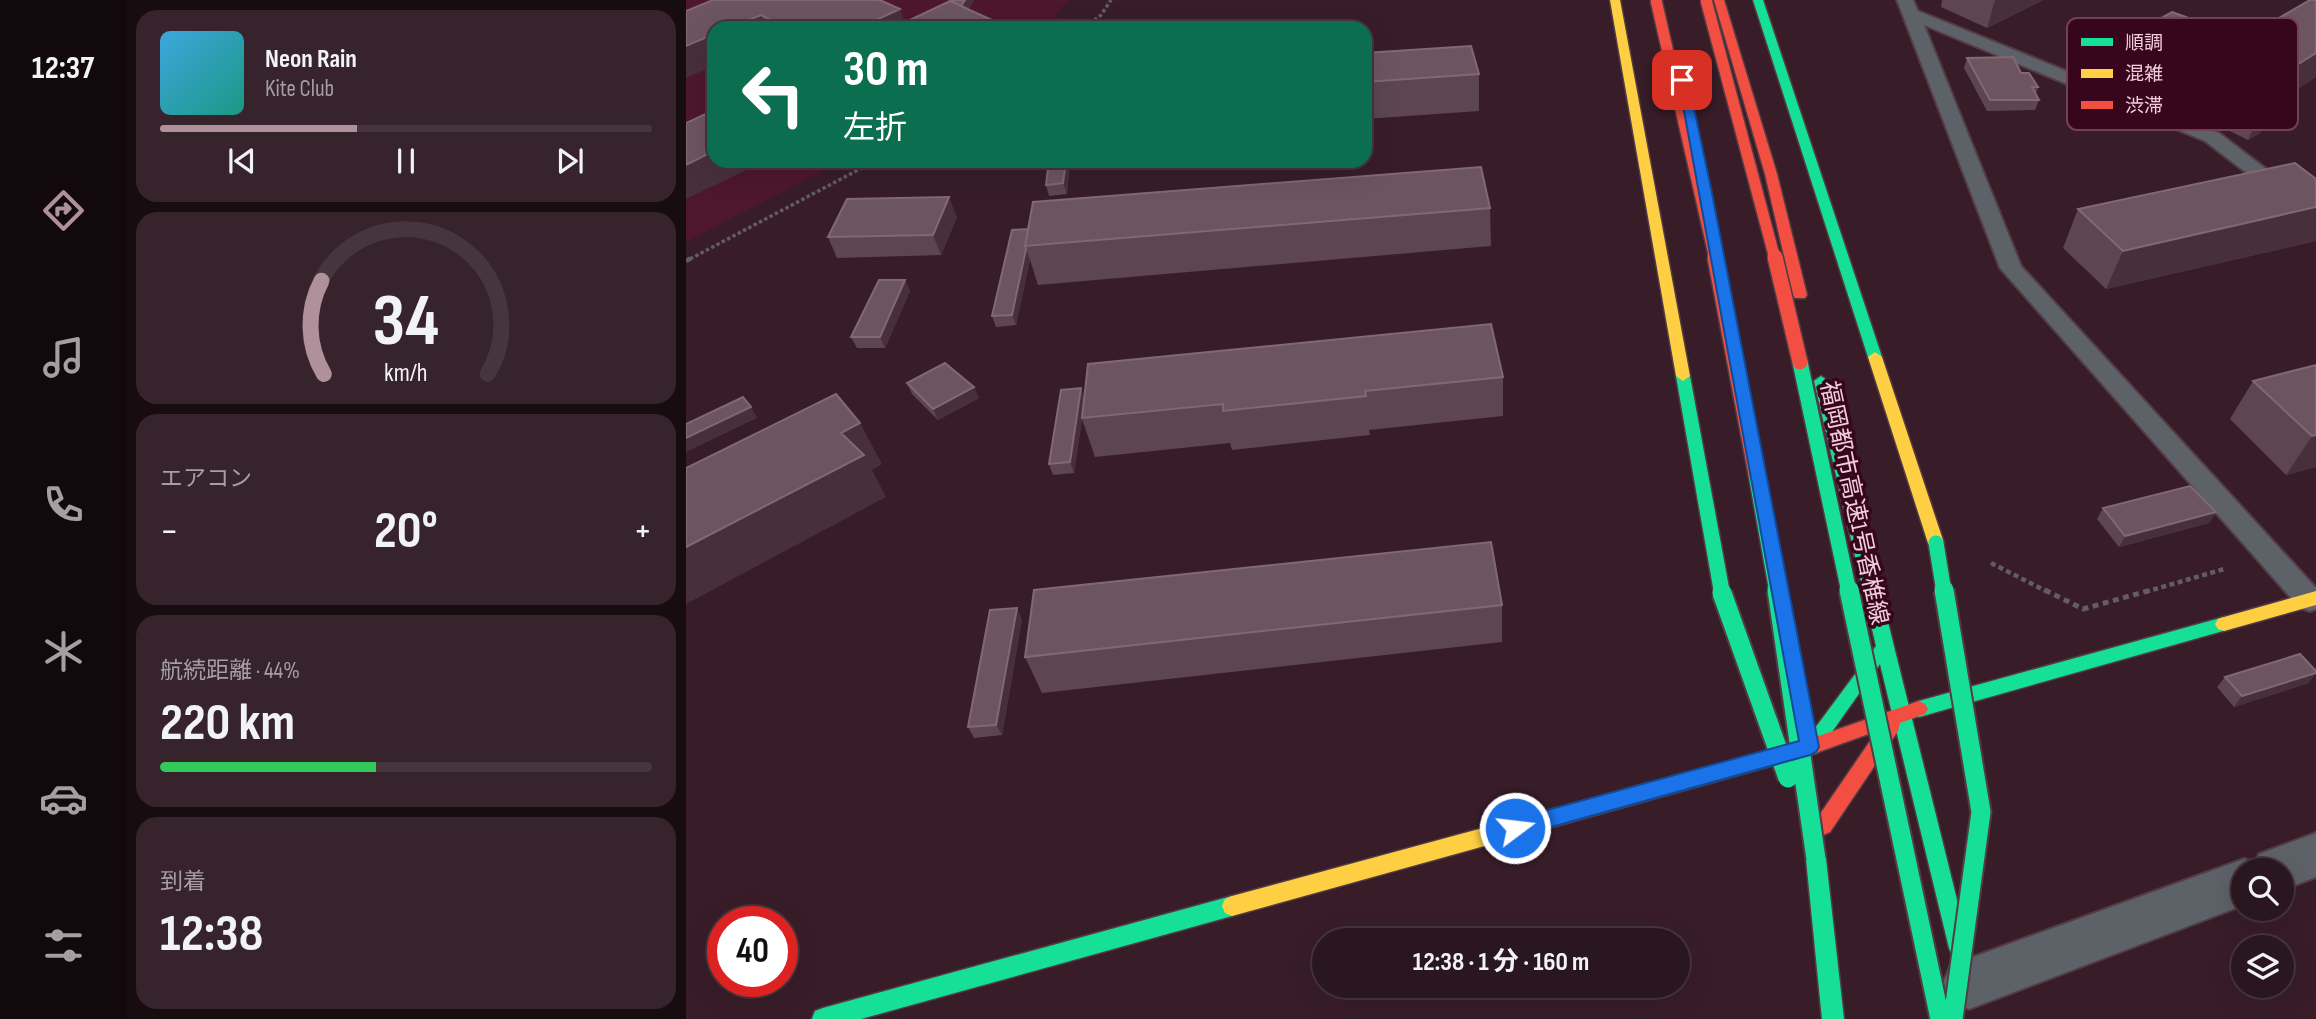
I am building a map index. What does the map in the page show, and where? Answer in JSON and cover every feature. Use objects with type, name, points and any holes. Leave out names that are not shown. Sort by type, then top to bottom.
[{"type":"main road","points":[[1615,0],[1722,593],[1816,859]]},
{"type":"main road","points":[[1656,0],[1710,231],[1775,575],[1816,859],[1833,1019]]},
{"type":"main road","points":[[1665,0],[1705,188],[1810,747],[1839,922]]},
{"type":"main road","name":"福岡都市高速1号香椎線","points":[[1706,0],[1765,216],[1958,1007]]},
{"type":"main road","points":[[1719,0],[1771,174],[1885,645],[1958,1007]]},
{"type":"main road","points":[[1758,0],[1936,543],[1981,812],[1958,1007]]},
{"type":"main road","points":[[823,1019],[1810,747],[1899,714],[2313,599]]},
{"type":"main road","points":[[1810,747],[1885,645]]},
{"type":"main road","points":[[1823,826],[1899,714]]},
{"type":"street","points":[[2294,863],[2316,855]]},
{"type":"street","points":[[1958,1007],[2231,888]]},
{"type":"lane","points":[[1909,7],[2067,75]]},
{"type":"lane","points":[[1909,7],[2011,268],[2313,599]]},
{"type":"lane","points":[[2196,130],[2212,137],[2316,217]]},
{"type":"path","points":[[1094,21],[1111,0]]},
{"type":"path","points":[[686,261],[862,168]]},
{"type":"path","points":[[1988,562],[2084,609],[2226,568]]},
{"type":"shaded area","points":[[686,0],[1070,0],[1054,16],[1071,21],[707,21],[707,168],[829,168],[686,242]]},
{"type":"building","points":[[713,0],[880,0],[900,9],[874,21],[773,21],[761,15],[746,21],[707,21],[707,37],[686,46],[686,11]]},
{"type":"building","points":[[952,0],[965,0],[961,6]]},
{"type":"building","points":[[2310,0],[2316,0],[2316,53],[2298,64],[2298,18],[2279,18]]},
{"type":"building","points":[[950,1],[992,20],[990,21],[908,21]]},
{"type":"building","points":[[2172,12],[2186,17],[2184,18],[2161,18]]},
{"type":"building","points":[[1471,46],[1479,74],[1372,82],[1372,53]]},
{"type":"building","points":[[2013,57],[2021,73],[2029,73],[2038,87],[2032,87],[2039,100],[1990,100],[1967,58]]},
{"type":"building","points":[[707,113],[707,154],[686,165],[686,123]]},
{"type":"building","points":[[2295,163],[2316,179],[2316,207],[2123,251],[2078,209]]},
{"type":"building","points":[[1481,167],[1490,208],[1025,246],[1033,202]]},
{"type":"building","points":[[1048,168],[1065,168],[1063,183],[1046,185]]},
{"type":"building","points":[[949,197],[933,235],[828,237],[847,199]]},
{"type":"building","points":[[1028,229],[1012,315],[992,316],[1012,230]]},
{"type":"building","points":[[879,280],[905,280],[880,337],[851,337]]},
{"type":"building","points":[[1491,324],[1503,377],[1365,391],[1366,396],[1223,411],[1223,404],[1082,418],[1088,364]]},
{"type":"building","points":[[945,363],[974,387],[933,409],[907,383]]},
{"type":"building","points":[[2316,365],[2316,435],[2312,436],[2253,381]]},
{"type":"building","points":[[1081,388],[1070,462],[1049,464],[1061,390]]},
{"type":"building","points":[[836,394],[860,423],[841,433],[864,455],[686,547],[686,468]]},
{"type":"building","points":[[743,397],[751,407],[686,438],[686,424]]},
{"type":"building","points":[[2190,486],[2216,512],[2125,536],[2103,508]]},
{"type":"building","points":[[1491,542],[1502,605],[1025,657],[1034,590]]},
{"type":"building","points":[[1017,608],[996,725],[968,727],[990,610]]},
{"type":"building","points":[[2300,654],[2316,673],[2242,696],[2225,677]]},
{"type":"traffic: fast","points":[[1758,0],[1875,357]]},
{"type":"traffic: fast","points":[[1800,362],[1940,1019]]},
{"type":"traffic: fast","points":[[1683,376],[1722,593]]},
{"type":"traffic: fast","points":[[1821,381],[1959,948]]},
{"type":"traffic: fast","points":[[1756,474],[1775,575],[1816,859]]},
{"type":"traffic: fast","points":[[1936,543],[1981,812],[1953,1019]]},
{"type":"traffic: fast","points":[[1722,593],[1788,778]]},
{"type":"traffic: fast","points":[[1919,709],[2224,624]]},
{"type":"traffic: fast","points":[[1810,747],[1879,652]]},
{"type":"traffic: fast","points":[[1816,859],[1833,1019]]},
{"type":"traffic: fast","points":[[823,1019],[1232,906]]},
{"type":"traffic: slow","points":[[1615,0],[1683,376]]},
{"type":"traffic: slow","points":[[1875,357],[1936,543]]},
{"type":"traffic: slow","points":[[2224,624],[2316,598]]},
{"type":"traffic: slow","points":[[1232,906],[1531,824]]},
{"type":"traffic: jam","points":[[1656,0],[1710,231],[1756,474]]},
{"type":"traffic: jam","points":[[1706,0],[1765,216],[1800,362]]},
{"type":"traffic: jam","points":[[1719,0],[1771,174],[1800,295]]},
{"type":"traffic: jam","points":[[1531,824],[1810,747],[1919,709]]},
{"type":"traffic: jam","points":[[1823,826],[1892,725]]},
{"type":"route","points":[[1515,828],[1810,747],[1705,188],[1682,80]]}]
